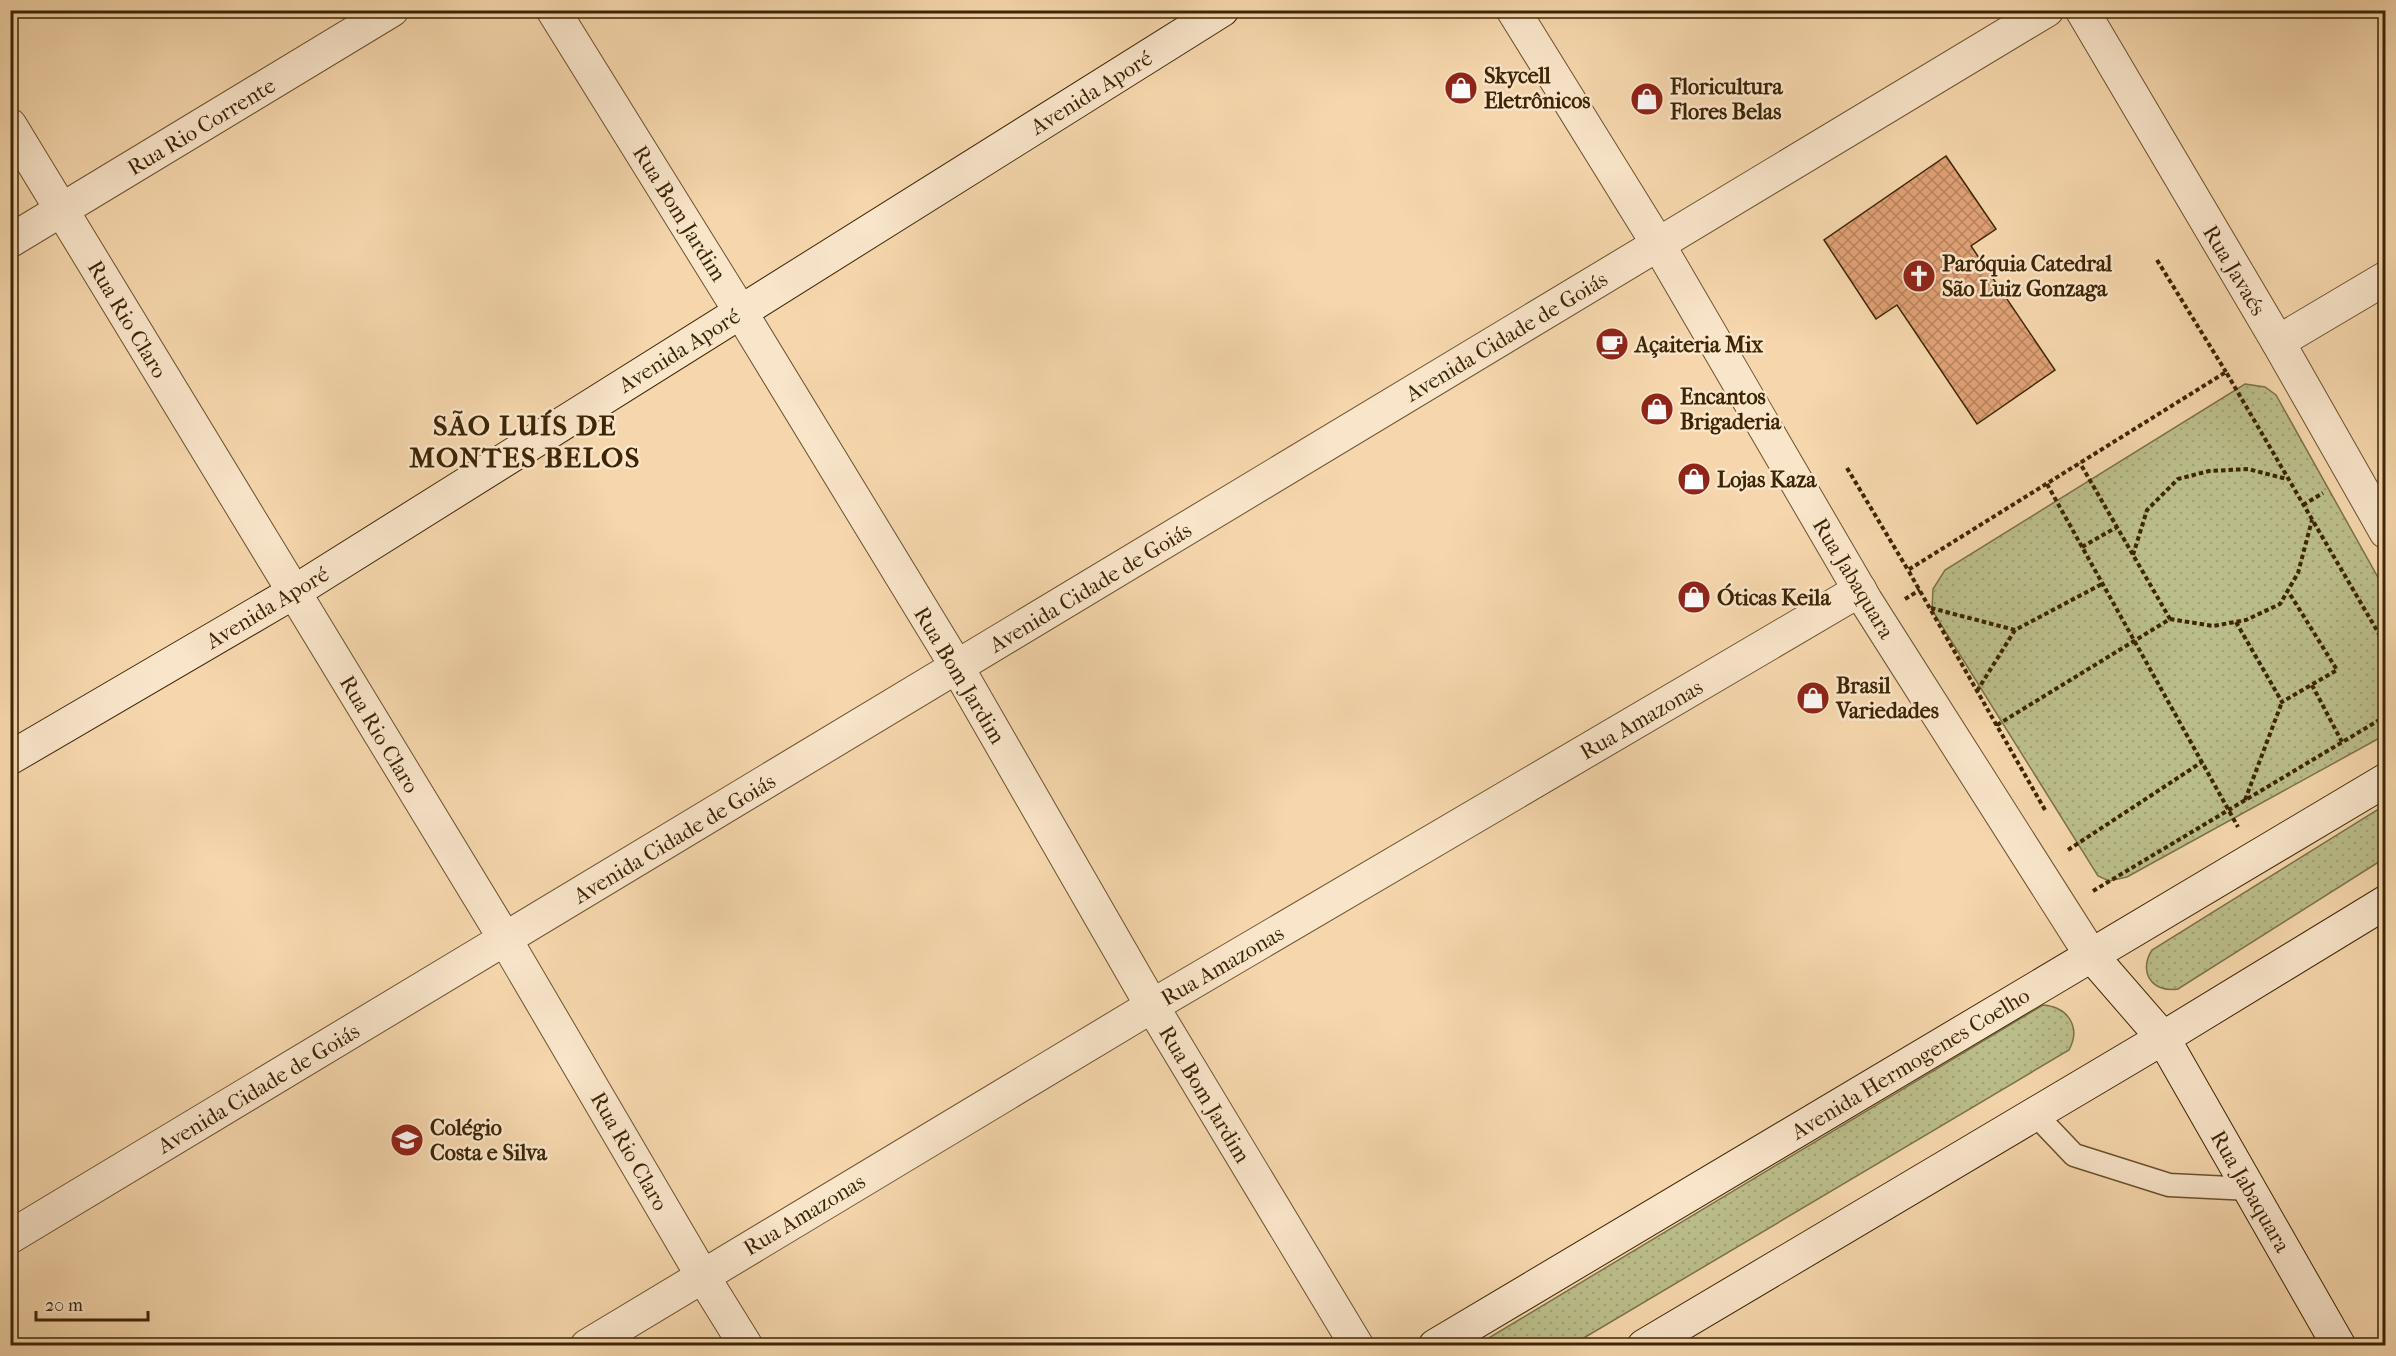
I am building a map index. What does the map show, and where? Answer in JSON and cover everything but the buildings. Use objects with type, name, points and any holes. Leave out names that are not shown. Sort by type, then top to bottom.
[{"type":"street","name":"Rua Rio Corrente","points":[[10,241],[392,10]]},
{"type":"street","name":"Rua Bom Jardim","points":[[554,10],[957,667],[1152,1006],[1357,1346]]},
{"type":"street","name":"Avenida Aporé","points":[[10,758],[294,592],[1222,10]]},
{"type":"street","name":"Rua Jabaquara","points":[[1513,10],[1658,244],[1860,590],[2091,955],[2163,1038],[2339,1346]]},
{"type":"street","name":"Avenida Cidade de Goiás","points":[[10,1238],[2047,10]]},
{"type":"street","name":"Rua Javaés","points":[[2082,10],[2278,342],[2385,532]]},
{"type":"street","name":"Rua Rio Claro","points":[[10,125],[505,939],[746,1346]]},
{"type":"street","points":[[2278,342],[2385,278]]},
{"type":"street","name":"Rua Amazonas","points":[[587,1346],[1152,1006],[1860,590]]},
{"type":"street","name":"Avenida Hermogenes Coelho","points":[[1435,1346],[2385,780]]},
{"type":"street","points":[[1644,1346],[2163,1038],[2385,902]]},
{"type":"lane","points":[[2035,1114],[2074,1155],[2169,1185],[2250,1189]]},
{"type":"path","points":[[2157,260],[2226,372],[2385,646]]},
{"type":"path","points":[[1908,570],[2226,372]]},
{"type":"path","points":[[2080,463],[2170,619]]},
{"type":"path","points":[[1847,468],[1929,606],[2050,819]]},
{"type":"path","points":[[2133,555],[2147,510],[2178,479],[2209,471],[2248,469],[2288,479]]},
{"type":"path","points":[[2047,484],[2229,810]]},
{"type":"path","points":[[1997,725],[2170,619],[2213,626],[2246,620],[2280,604],[2298,573],[2312,520]]},
{"type":"path","points":[[2082,547],[2117,526]]},
{"type":"path","points":[[1977,691],[2015,630],[2102,584]]},
{"type":"path","points":[[2245,800],[2282,702],[2337,670],[2288,591]]},
{"type":"path","points":[[1929,606],[1932,609],[2015,630]]},
{"type":"path","points":[[2236,622],[2282,702]]},
{"type":"path","points":[[2312,685],[2342,742]]},
{"type":"path","points":[[2091,892],[2385,716]]},
{"type":"path","points":[[2068,850],[2202,762]]},
{"type":"path","points":[[2062,840],[2074,861]]},
{"type":"green space","points":[[2245,384],[2265,387],[2276,395],[2385,590],[2385,735],[2127,877],[2109,881],[2098,876],[1932,610],[1933,589],[1945,570]]},
{"type":"green space","points":[[2385,805],[2385,858],[2178,989],[2161,988],[2150,979],[2146,966],[2152,950]]},
{"type":"green space","points":[[2043,1005],[2060,1010],[2070,1020],[2074,1034],[2069,1050],[1572,1345],[1477,1345]]},
{"type":"place","name":"Skycell Eletrônicos","points":[[1461,88]]},
{"type":"place","name":"Floricultura Flores Belas","points":[[1647,99]]},
{"type":"place","name":"Paróquia Catedral São Luiz Gonzaga","points":[[1919,276]]},
{"type":"place","name":"Açaiteria Mix","points":[[1612,344]]},
{"type":"place","name":"Encantos Brigaderia","points":[[1657,409]]},
{"type":"place","name":"Lojas Kaza","points":[[1694,479]]},
{"type":"place","name":"Óticas Keila","points":[[1694,597]]},
{"type":"place","name":"Brasil Variedades","points":[[1813,698]]},
{"type":"place","name":"Colégio Costa e Silva","points":[[407,1140]]},
{"type":"district","name":"SÃO LUÍS DE MONTES BELOS","points":[[525,441]]}]
